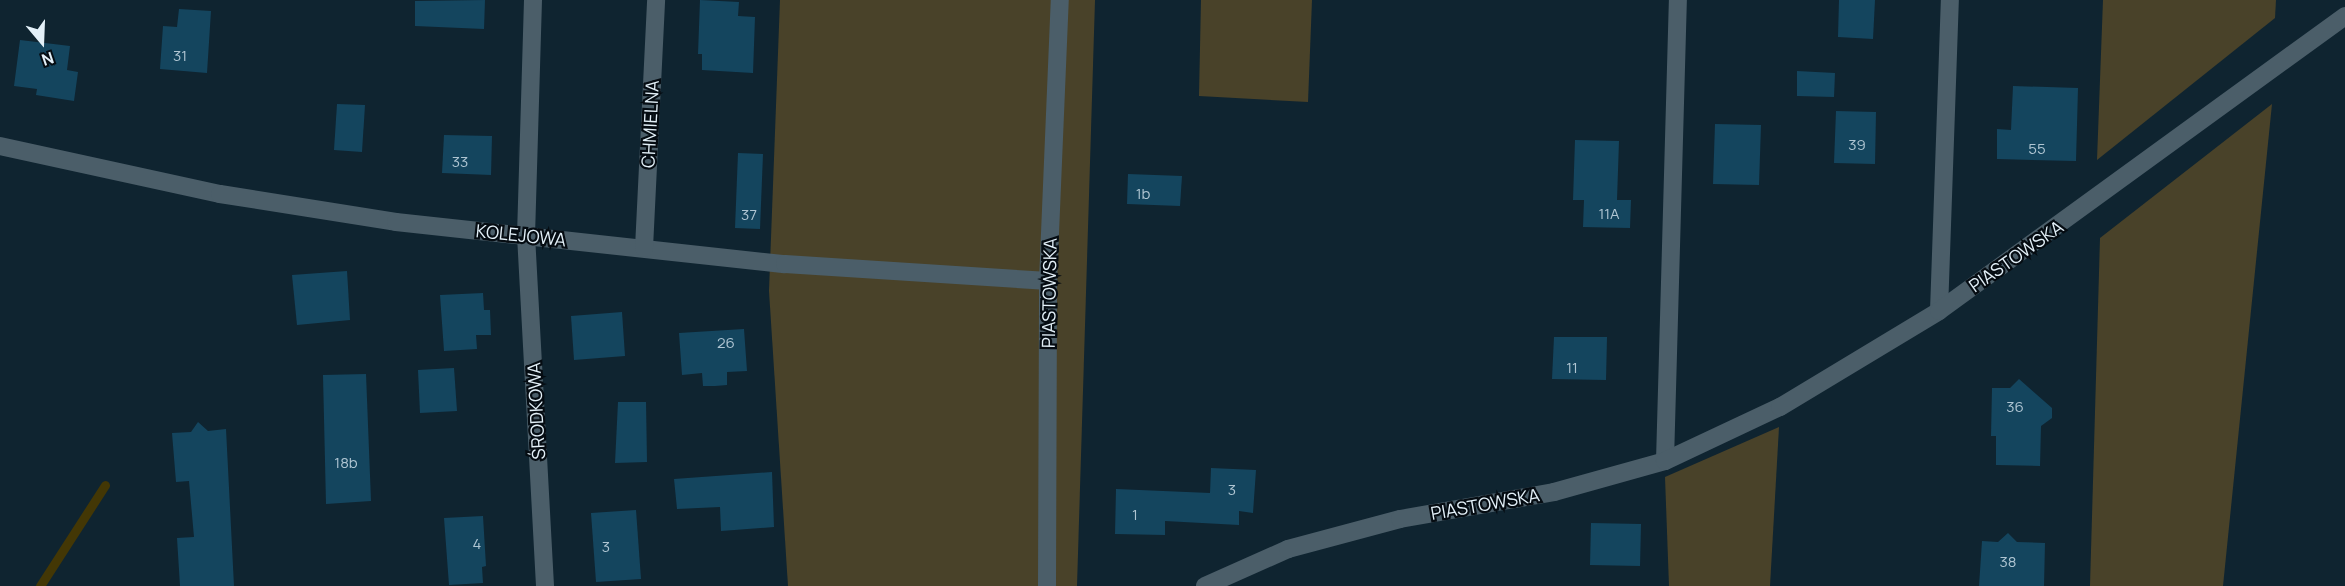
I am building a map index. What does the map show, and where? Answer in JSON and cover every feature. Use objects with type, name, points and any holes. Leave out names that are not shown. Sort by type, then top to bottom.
[{"type":"street","name":"ŚRODKOWA","points":[[533,0],[526,235],[545,586]]},
{"type":"street","name":"CHMIELNA","points":[[644,248],[656,0]]},
{"type":"street","name":"PIASTOWSKA","points":[[1047,586],[1048,281],[1060,0]]},
{"type":"street","points":[[1665,461],[1678,0]]},
{"type":"street","points":[[1939,311],[1950,0]]},
{"type":"street","name":"PIASTOWSKA","points":[[1206,586],[1288,549],[1400,519],[1554,492],[1665,461],[1780,407],[1939,311],[2345,16]]},
{"type":"street","name":"KOLEJOWA","points":[[0,146],[220,194],[396,222],[785,264],[1048,281]]},
{"type":"shaded area","points":[[780,0],[1095,0],[1077,586],[788,586],[769,291]]},
{"type":"shaded area","points":[[1201,0],[1312,0],[1308,102],[1199,96]]},
{"type":"shaded area","points":[[2103,0],[2276,0],[2275,18],[2097,160]]},
{"type":"shaded area","points":[[2272,104],[2223,586],[2090,586],[2100,238]]},
{"type":"shaded area","points":[[1779,427],[1770,586],[1669,586],[1665,477]]},
{"type":"building","points":[[485,0],[484,29],[415,26],[415,1]]},
{"type":"building","points":[[700,0],[739,2],[738,16],[755,17],[753,73],[702,70],[702,54],[698,54]]},
{"type":"building","points":[[1839,0],[1875,0],[1873,39],[1838,37]]},
{"type":"building","points":[[179,9],[211,11],[207,73],[160,69],[163,26],[177,27]]},
{"type":"building","points":[[20,40],[70,46],[67,70],[78,72],[74,101],[36,95],[37,89],[14,86]]},
{"type":"building","points":[[1797,71],[1835,73],[1834,97],[1797,96]]},
{"type":"building","points":[[2013,86],[2078,88],[2076,161],[1997,159],[1997,129],[2011,130]]},
{"type":"building","points":[[337,104],[365,105],[362,152],[334,150]]},
{"type":"building","points":[[1836,111],[1876,112],[1875,164],[1834,163]]},
{"type":"building","points":[[1715,124],[1761,125],[1759,185],[1713,184]]},
{"type":"building","points":[[444,135],[492,136],[491,175],[442,173]]},
{"type":"building","points":[[1575,140],[1619,141],[1617,200],[1631,200],[1630,228],[1583,227],[1584,200],[1573,200]]},
{"type":"building","points":[[738,153],[763,154],[760,229],[735,228]]},
{"type":"building","points":[[1128,174],[1182,176],[1180,206],[1127,204]]},
{"type":"building","points":[[347,271],[350,320],[297,325],[292,275]]},
{"type":"building","points":[[483,293],[484,310],[490,310],[491,335],[476,335],[477,349],[444,351],[440,295]]},
{"type":"building","points":[[622,312],[625,356],[574,360],[571,316]]},
{"type":"building","points":[[744,329],[747,371],[727,372],[727,385],[715,386],[703,386],[702,373],[682,375],[679,333]]},
{"type":"building","points":[[1554,337],[1607,337],[1606,380],[1552,379]]},
{"type":"building","points":[[454,368],[457,411],[420,413],[418,370]]},
{"type":"building","points":[[366,374],[371,501],[326,504],[323,375]]},
{"type":"building","points":[[2019,379],[2052,408],[2052,418],[2041,426],[2040,466],[1996,465],[1996,436],[1991,436],[1992,388],[2010,388]]},
{"type":"building","points":[[618,402],[646,402],[647,462],[615,463]]},
{"type":"building","points":[[198,422],[208,431],[226,429],[234,586],[180,586],[177,538],[194,537],[189,481],[176,482],[172,433],[191,432]]},
{"type":"building","points":[[1211,468],[1256,470],[1253,513],[1239,511],[1239,525],[1165,521],[1165,535],[1115,534],[1116,489],[1210,493]]},
{"type":"building","points":[[772,472],[774,527],[721,531],[720,507],[677,509],[674,479]]},
{"type":"building","points":[[636,510],[641,579],[596,582],[591,513]]},
{"type":"building","points":[[483,516],[486,566],[482,567],[483,583],[449,585],[444,518]]},
{"type":"building","points":[[1591,523],[1641,524],[1640,566],[1590,565]]},
{"type":"building","points":[[2008,533],[2017,542],[2045,543],[2044,586],[1979,586],[1982,541],[1998,542]]},
{"type":"waterway","points":[[40,586],[105,485]]}]
